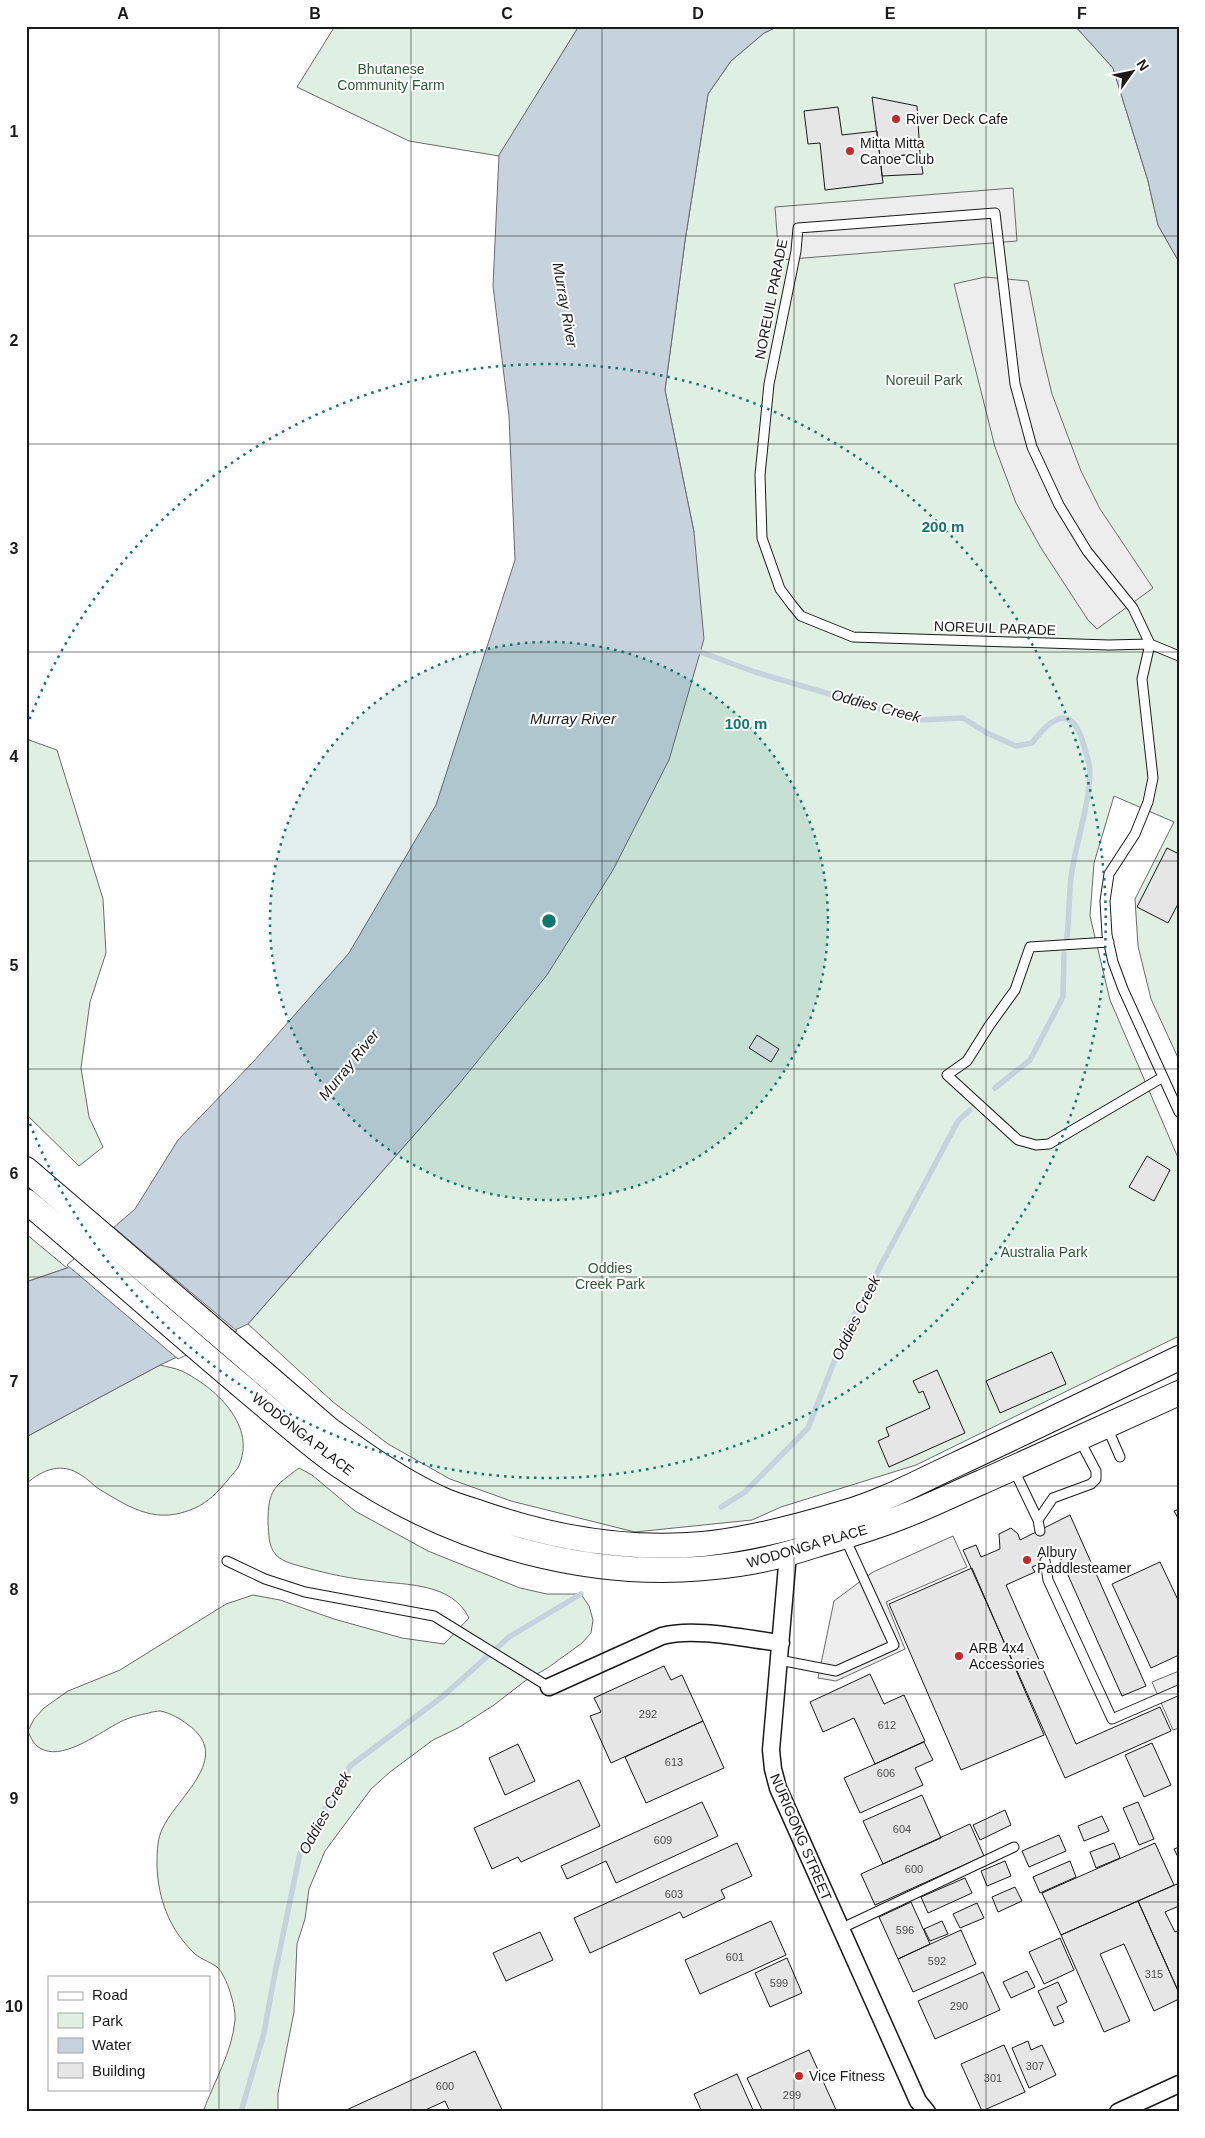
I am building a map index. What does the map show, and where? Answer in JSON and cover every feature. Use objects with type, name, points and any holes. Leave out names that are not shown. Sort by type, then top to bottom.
[{"type":"main road","name":"WODONGA PLACE","points":[[26,1168],[330,1430],[373,1460],[440,1499],[506,1522],[545,1532],[589,1540],[652,1546],[704,1544],[755,1535],[848,1512],[976,1456],[1179,1358]]},
{"type":"main road","name":"WODONGA PLACE","points":[[33,1207],[334,1462],[369,1485],[427,1516],[485,1540],[585,1565],[630,1569],[700,1569],[742,1564],[788,1554],[905,1516],[1179,1393]]},
{"type":"street","name":"NURIGONG STREET","points":[[788,1554],[770,1750],[772,1770],[778,1788],[840,1929],[922,2108]]},
{"type":"street","points":[[548,1687],[674,1632],[693,1632],[781,1643]]},
{"type":"street","points":[[1118,2112],[1179,2084]]},
{"type":"lane","name":"NOREUIL PARADE","points":[[1150,644],[1132,608],[1087,551],[1063,512],[1032,447],[1014,384],[995,213],[798,228],[796,250],[769,384],[760,475],[762,538],[780,588],[801,616],[853,637],[1108,645],[1150,644],[1179,656]]},
{"type":"lane","points":[[1150,644],[1142,679],[1152,778],[1148,802],[1135,834],[1109,874],[1105,902],[1109,942],[1123,989],[1179,1112]]},
{"type":"lane","points":[[1109,942],[1030,947],[1015,990],[967,1061],[947,1075],[1018,1140],[1036,1145],[1049,1144],[1163,1077]]},
{"type":"lane","points":[[1106,1426],[1120,1457]]},
{"type":"lane","points":[[1038,1520],[1054,1498],[1091,1484],[1096,1479],[1096,1471],[1079,1439]]},
{"type":"lane","points":[[1013,1468],[1038,1520],[1040,1531]]},
{"type":"lane","points":[[779,1660],[836,1671],[894,1646],[845,1537]]},
{"type":"lane","points":[[227,1561],[265,1579],[305,1592],[434,1616],[548,1687]]},
{"type":"lane","points":[[1045,1561],[1048,1580],[1112,1719],[1179,1690]]},
{"type":"lane","points":[[840,1929],[1014,1847]]},
{"type":"green space","name":"Bhutanese Community Farm","points":[[335,26],[579,26],[499,156],[409,141],[297,87]]},
{"type":"green space","points":[[779,26],[1075,26],[1113,68],[1148,181],[1158,225],[1179,262],[1179,1060],[1151,999],[1138,946],[1135,899],[1174,822],[1114,796],[1094,863],[1090,916],[1110,1000],[1179,1160],[1179,1336],[916,1465],[781,1507],[752,1520],[635,1532],[511,1501],[450,1479],[388,1444],[333,1402],[248,1324],[459,1084],[694,532],[665,390],[685,241],[708,94],[731,61],[764,33]]},
{"type":"green space","points":[[26,729],[29,740],[57,750],[103,899],[106,953],[90,1002],[81,1068],[89,1117],[103,1147],[79,1166],[26,1114]]},
{"type":"green space","points":[[26,1234],[67,1268],[26,1282]]},
{"type":"green space","points":[[160,1365],[182,1371],[207,1386],[229,1408],[237,1421],[242,1434],[243,1448],[240,1463],[220,1489],[200,1506],[181,1513],[157,1515],[123,1503],[99,1489],[86,1478],[67,1469],[60,1468],[46,1471],[26,1484],[26,1437]]},
{"type":"green space","points":[[299,1468],[312,1475],[355,1511],[428,1551],[520,1588],[547,1594],[581,1594],[589,1606],[593,1620],[591,1633],[582,1643],[549,1667],[525,1681],[494,1705],[458,1728],[433,1740],[390,1772],[371,1789],[325,1851],[309,1889],[305,1919],[297,1944],[294,2012],[278,2093],[278,2112],[203,2112],[230,2044],[235,2020],[234,2008],[230,1992],[221,1971],[195,1954],[177,1933],[171,1922],[162,1901],[157,1866],[158,1844],[161,1832],[197,1778],[204,1764],[205,1750],[200,1737],[181,1720],[160,1711],[127,1719],[84,1743],[63,1751],[53,1752],[41,1749],[30,1737],[28,1731],[34,1719],[44,1708],[68,1691],[120,1670],[226,1604],[253,1595],[280,1600],[334,1619],[402,1638],[444,1644],[469,1618],[452,1598],[440,1592],[414,1585],[358,1579],[315,1570],[283,1560],[276,1555],[269,1540],[269,1503],[278,1485]]},
{"type":"shaded area","points":[[1013,188],[1017,241],[779,260],[775,207]]},
{"type":"shaded area","points":[[985,277],[1028,281],[1052,394],[1081,471],[1100,509],[1153,588],[1097,629],[1088,620],[1041,548],[1016,503],[995,447],[954,284]]},
{"type":"shaded area","points":[[953,1536],[967,1567],[886,1602],[905,1649],[836,1681],[818,1678],[834,1601],[873,1572]]},
{"type":"shaded area","points":[[1179,1671],[1179,1728],[1173,1730],[1152,1682]]},
{"type":"water","name":"Murray River","points":[[579,26],[779,26],[764,33],[731,61],[708,94],[685,241],[665,390],[694,532],[704,639],[669,760],[613,870],[547,975],[459,1084],[248,1324],[160,1365],[26,1437],[26,1282],[67,1268],[135,1209],[178,1140],[254,1061],[349,953],[436,805],[515,560],[509,416],[493,286],[499,155]]},
{"type":"water","points":[[1075,26],[1179,26],[1179,262],[1158,225],[1148,181],[1113,68]]},
{"type":"pier","points":[[112,1226],[237,1331],[178,1359],[67,1265]]},
{"type":"building","name":"River Deck Cafe","points":[[872,97],[917,106],[920,154],[880,157]]},
{"type":"building","name":"Mitta Mitta Canoe Club","points":[[838,107],[842,135],[877,131],[883,183],[825,190],[820,143],[808,144],[804,111]]},
{"type":"building","points":[[920,154],[923,174],[882,176],[880,157]]},
{"type":"building","points":[[1167,848],[1179,854],[1179,902],[1168,923],[1137,907]]},
{"type":"building","points":[[757,1035],[779,1049],[771,1062],[749,1048]]},
{"type":"building","points":[[1147,1156],[1170,1170],[1154,1201],[1129,1187]]},
{"type":"building","points":[[1052,1352],[1066,1384],[1000,1413],[986,1381]]},
{"type":"building","points":[[937,1370],[965,1433],[889,1467],[878,1441],[889,1436],[886,1428],[930,1408],[923,1391],[919,1393],[913,1381]]},
{"type":"building","points":[[1179,1509],[1179,1520],[1174,1511]]},
{"type":"building","points":[[1070,1515],[1146,1686],[1122,1696],[1059,1555],[1032,1567],[1035,1572],[1006,1585],[1076,1744],[1160,1707],[1171,1731],[1065,1778],[963,1550],[976,1545],[981,1557],[1000,1549],[999,1534],[1011,1528],[1018,1534],[1020,1540]]},
{"type":"building","points":[[1160,1562],[1179,1602],[1179,1655],[1151,1668],[1112,1584]]},
{"type":"building","points":[[972,1568],[1044,1735],[961,1770],[889,1604]]},
{"type":"building","points":[[664,1666],[671,1680],[682,1675],[703,1721],[611,1763],[590,1716],[601,1712],[594,1698]]},
{"type":"building","points":[[870,1674],[884,1704],[904,1695],[925,1741],[875,1764],[854,1718],[823,1732],[810,1702]]},
{"type":"building","points":[[703,1721],[724,1768],[646,1803],[625,1757]]},
{"type":"building","points":[[924,1742],[933,1760],[915,1768],[923,1785],[860,1813],[844,1778]]},
{"type":"building","points":[[1152,1743],[1171,1785],[1144,1797],[1125,1755]]},
{"type":"building","points":[[518,1744],[535,1781],[505,1795],[489,1758]]},
{"type":"building","points":[[579,1780],[600,1826],[521,1862],[518,1857],[492,1869],[474,1828]]},
{"type":"building","points":[[922,1795],[941,1838],[883,1864],[863,1821]]},
{"type":"building","points":[[702,1802],[718,1836],[616,1883],[606,1861],[567,1879],[561,1866]]},
{"type":"building","points":[[1138,1802],[1154,1839],[1139,1845],[1123,1808]]},
{"type":"building","points":[[1005,1810],[1011,1825],[980,1840],[973,1825]]},
{"type":"building","points":[[1102,1816],[1109,1831],[1084,1841],[1078,1826]]},
{"type":"building","points":[[970,1824],[984,1856],[875,1905],[861,1874]]},
{"type":"building","points":[[1059,1835],[1066,1851],[1029,1867],[1022,1851]]},
{"type":"building","points":[[737,1843],[752,1876],[721,1890],[725,1898],[683,1918],[680,1912],[590,1953],[574,1918]]},
{"type":"building","points":[[1114,1843],[1120,1858],[1096,1868],[1090,1852]]},
{"type":"building","points":[[1155,1843],[1174,1885],[1061,1935],[1042,1893]]},
{"type":"building","points":[[1179,1847],[1179,1859],[1174,1849]]},
{"type":"building","points":[[1005,1861],[1011,1876],[987,1886],[981,1871]]},
{"type":"building","points":[[1070,1861],[1076,1877],[1040,1893],[1033,1877]]},
{"type":"building","points":[[965,1878],[972,1893],[928,1913],[921,1897]]},
{"type":"building","points":[[1177,1884],[1179,1888],[1179,1906],[1165,1912],[1175,1932],[1179,1930],[1179,1993],[1138,1901]]},
{"type":"building","points":[[1015,1887],[1022,1901],[998,1912],[992,1897]]},
{"type":"building","points":[[1138,1901],[1179,1993],[1179,1999],[1154,2011],[1124,1944],[1100,1954],[1130,2021],[1104,2032],[1061,1935]]},
{"type":"building","points":[[911,1902],[930,1944],[898,1959],[879,1917]]},
{"type":"building","points":[[977,1903],[984,1918],[960,1928],[953,1914]]},
{"type":"building","points":[[771,1921],[786,1955],[700,1994],[685,1960]]},
{"type":"building","points":[[942,1921],[948,1934],[930,1941],[924,1929]]},
{"type":"building","points":[[961,1930],[976,1964],[913,1992],[898,1959]]},
{"type":"building","points":[[540,1932],[553,1960],[506,1981],[493,1953]]},
{"type":"building","points":[[1060,1938],[1074,1970],[1044,1984],[1029,1952]]},
{"type":"building","points":[[787,1958],[802,1993],[770,2007],[755,1973]]},
{"type":"building","points":[[1027,1971],[1035,1987],[1011,1998],[1003,1982]]},
{"type":"building","points":[[983,1972],[1000,2010],[935,2039],[918,2001]]},
{"type":"building","points":[[1058,1982],[1067,2002],[1057,2007],[1064,2022],[1054,2026],[1038,1991]]},
{"type":"building","points":[[1028,2041],[1031,2050],[1042,2045],[1056,2075],[1029,2088],[1012,2048]]},
{"type":"building","points":[[1004,2045],[1025,2092],[982,2111],[961,2064]]},
{"type":"building","points":[[809,2050],[837,2112],[763,2112],[747,2078]]},
{"type":"building","points":[[475,2051],[503,2112],[450,2112],[445,2101],[421,2112],[342,2112]]},
{"type":"building","points":[[737,2074],[754,2112],[702,2112],[694,2094]]},
{"type":"waterway","name":"Oddies Creek","points":[[695,650],[755,672],[918,720],[963,718],[987,733],[1016,746],[1032,743],[1047,726],[1062,718],[1068,719],[1074,724],[1079,733],[1088,759],[1090,772],[1087,798],[1071,877],[1067,938]]},
{"type":"waterway","name":"Oddies Creek","points":[[995,1088],[1030,1060],[1063,997],[1064,954]]},
{"type":"waterway","name":"Oddies Creek","points":[[721,1507],[745,1492],[808,1428],[847,1329],[958,1121],[970,1110]]},
{"type":"waterway","name":"Oddies Creek","points":[[241,2112],[264,2033],[300,1853],[350,1766],[442,1697],[509,1637],[581,1594]]},
{"type":"place","name":"River Deck Cafe","points":[[896,119]]},
{"type":"place","name":"Mitta Mitta Canoe Club","points":[[850,151]]},
{"type":"place","name":"Albury Paddlesteamer","points":[[1027,1560]]},
{"type":"place","name":"ARB 4x4 Accessories","points":[[959,1656]]},
{"type":"place","name":"Vice Fitness","points":[[799,2076]]},
{"type":"park label","name":"Noreuil Park","points":[[924,380]]},
{"type":"park label","name":"Australia Park","points":[[1044,1252]]},
{"type":"park label","name":"Oddies Creek Park","points":[[610,1276]]}]
